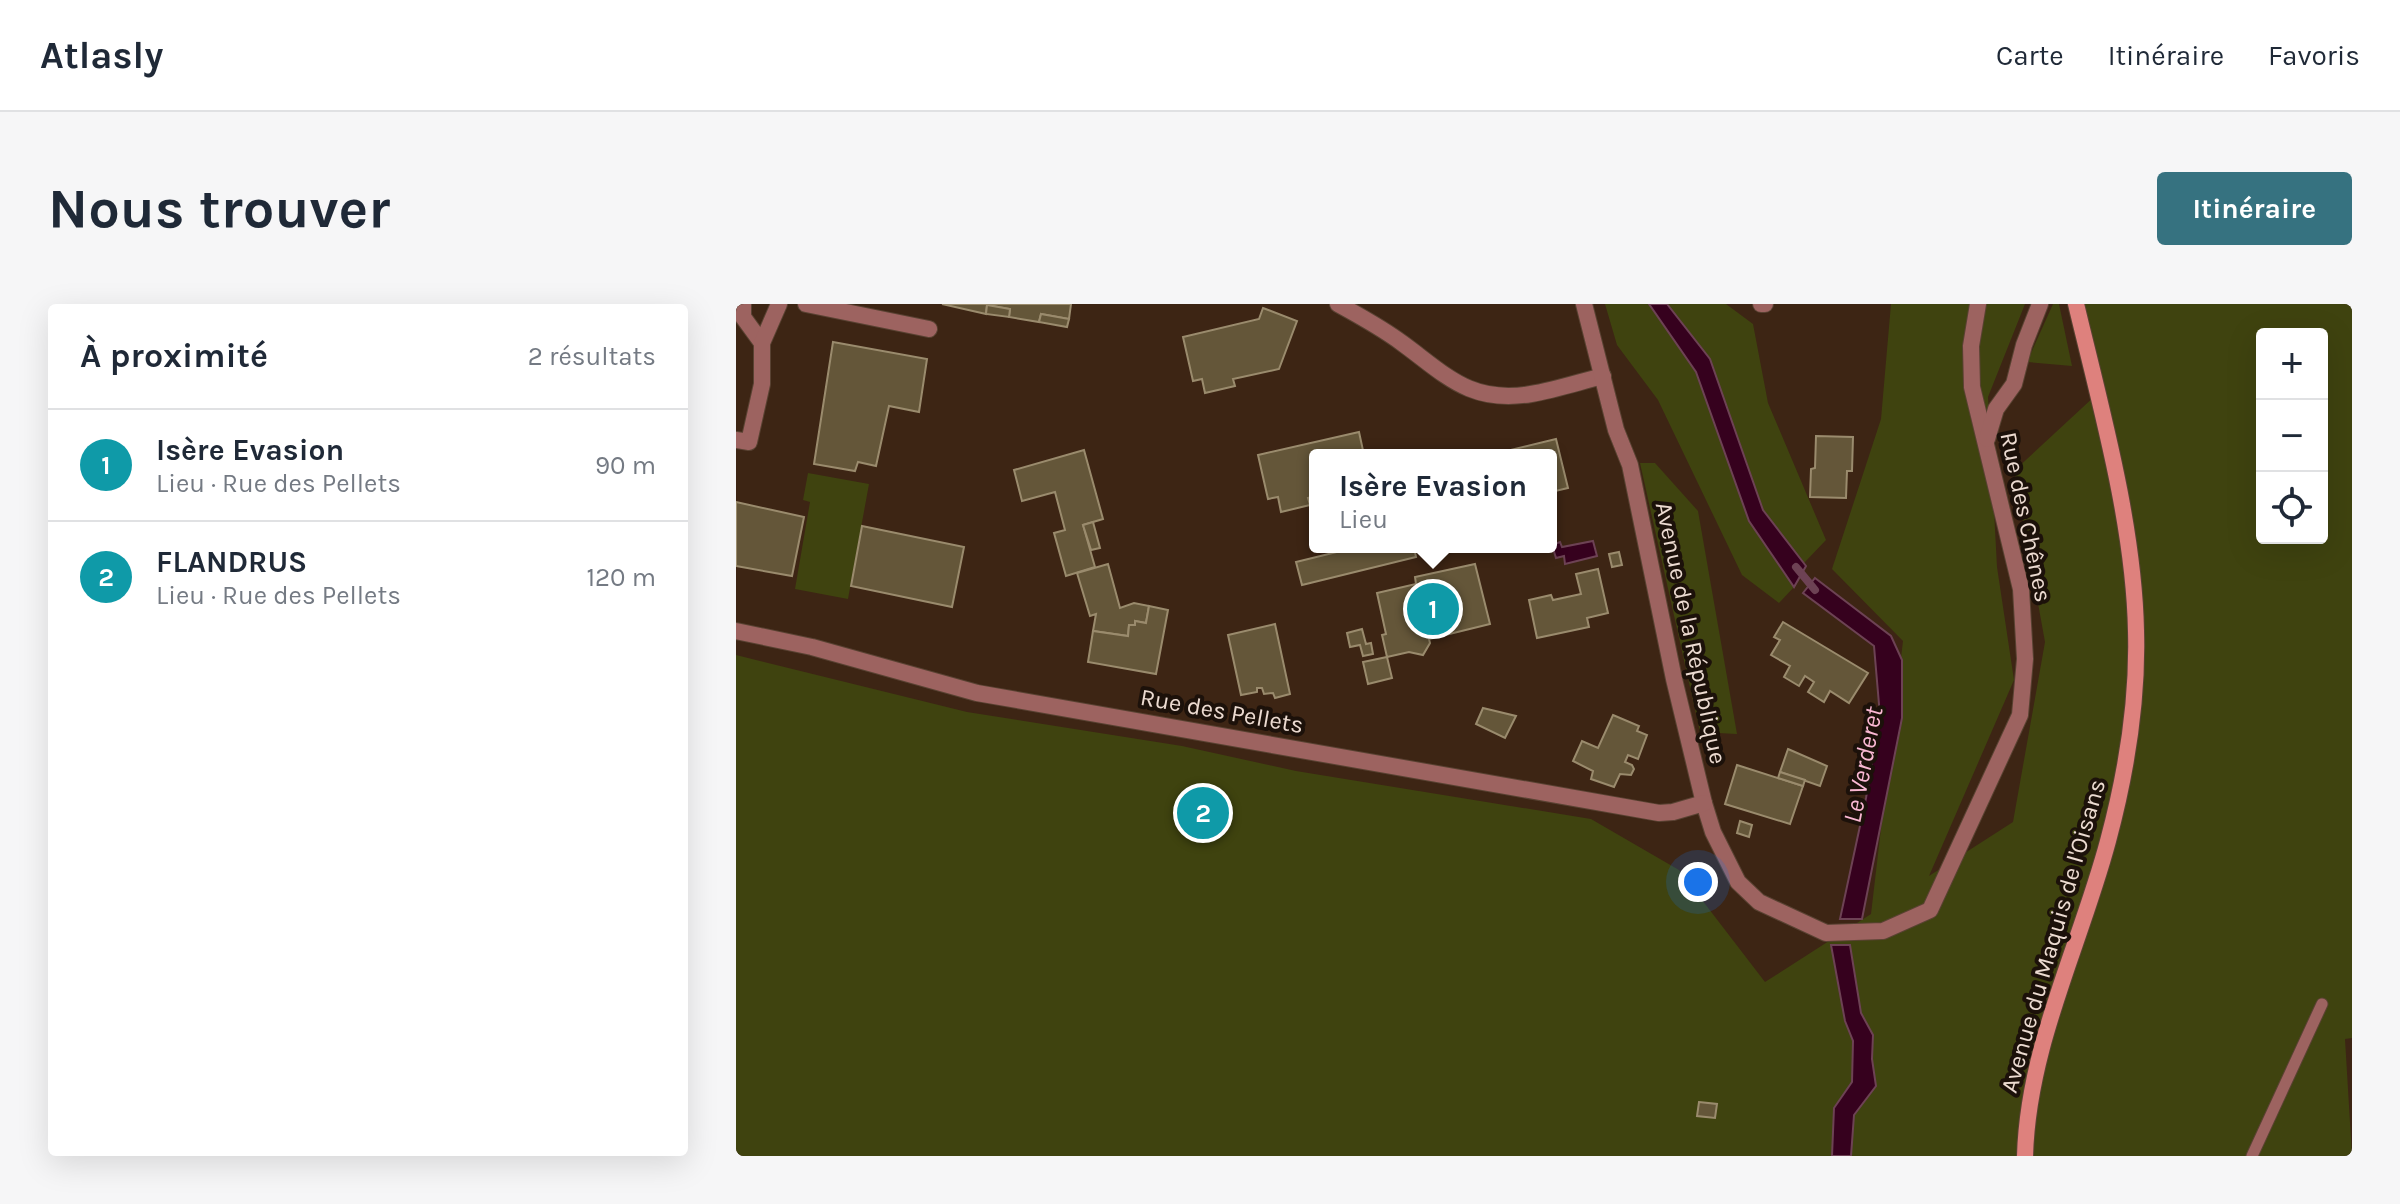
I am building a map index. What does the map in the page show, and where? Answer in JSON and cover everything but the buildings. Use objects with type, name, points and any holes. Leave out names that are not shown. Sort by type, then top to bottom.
[{"type":"main road","name":"Avenue du Maquis de l'Oisans","points":[[2025,1156],[2032,1087],[2050,1019],[2090,905],[2109,838],[2124,774],[2133,707],[2136,631],[2129,556],[2103,418],[2076,304]]},
{"type":"street","points":[[743,304],[743,317],[762,343]]},
{"type":"street","points":[[736,440],[749,442],[762,384],[762,343],[779,304]]},
{"type":"street","points":[[806,304],[929,329]]},
{"type":"street","points":[[1338,304],[1385,331],[1453,382],[1474,390],[1495,395],[1529,394],[1603,376]]},
{"type":"street","name":"Avenue de la République","points":[[1584,304],[1616,430],[1630,465],[1674,679],[1713,832],[1738,882],[1759,902],[1819,931]]},
{"type":"street","name":"Rue des Chênes","points":[[1819,931],[1883,931],[1930,910],[2020,715],[2025,659],[2021,589],[1972,387],[1971,346],[1978,304]]},
{"type":"street","points":[[1986,440],[1996,409],[2014,384],[2024,345],[2040,304]]},
{"type":"street","name":"Rue des Pellets","points":[[736,631],[812,647],[992,696],[1659,813],[1704,803]]},
{"type":"lane","points":[[2252,1156],[2322,1004]]},
{"type":"green space","points":[[1605,304],[1649,304],[1696,372],[1749,521],[1794,587],[1779,603],[1742,575],[1658,400],[1617,345]]},
{"type":"green space","points":[[1667,304],[1726,304],[1753,324],[1768,403],[1826,540],[1804,563],[1763,510],[1710,359]]},
{"type":"green space","points":[[1891,304],[2025,304],[1988,397],[1997,567],[2014,680],[1929,876],[2013,822],[2045,642],[2014,471],[2096,395],[2073,304],[2352,304],[2352,1038],[2345,1039],[2352,1156],[736,1156],[736,655],[967,712],[1182,746],[1296,771],[1591,819],[1679,870],[1765,982],[1871,914],[1903,641],[1832,569],[1881,419]]},
{"type":"green space","points":[[2053,304],[2059,304],[2072,366],[2027,362]]},
{"type":"green space","points":[[1640,463],[1655,463],[1698,511],[1737,734],[1700,732]]},
{"type":"green space","points":[[808,473],[869,484],[848,599],[795,589],[810,502],[803,500]]},
{"type":"shaded area","points":[[1649,304],[1667,304],[1710,359],[1763,510],[1806,566],[1794,587],[1749,521],[1696,372]]},
{"type":"shaded area","points":[[1593,541],[1597,556],[1565,564],[1564,556],[1556,558],[1554,553],[1557,553],[1557,543],[1560,542],[1562,547]]},
{"type":"shaded area","points":[[1815,578],[1891,636],[1902,660],[1902,718],[1862,919],[1840,919],[1880,716],[1874,646],[1803,593]]},
{"type":"shaded area","points":[[1831,945],[1850,945],[1861,1013],[1873,1035],[1872,1059],[1876,1086],[1854,1115],[1851,1156],[1832,1156],[1834,1108],[1852,1082],[1853,1041],[1845,1021]]},
{"type":"waterway","name":"Le Verderet","points":[[1796,567],[1815,590]]},
{"type":"place","name":"Isère Evasion","points":[[1433,609]]},
{"type":"place","name":"FLANDRUS","points":[[1203,813]]}]
